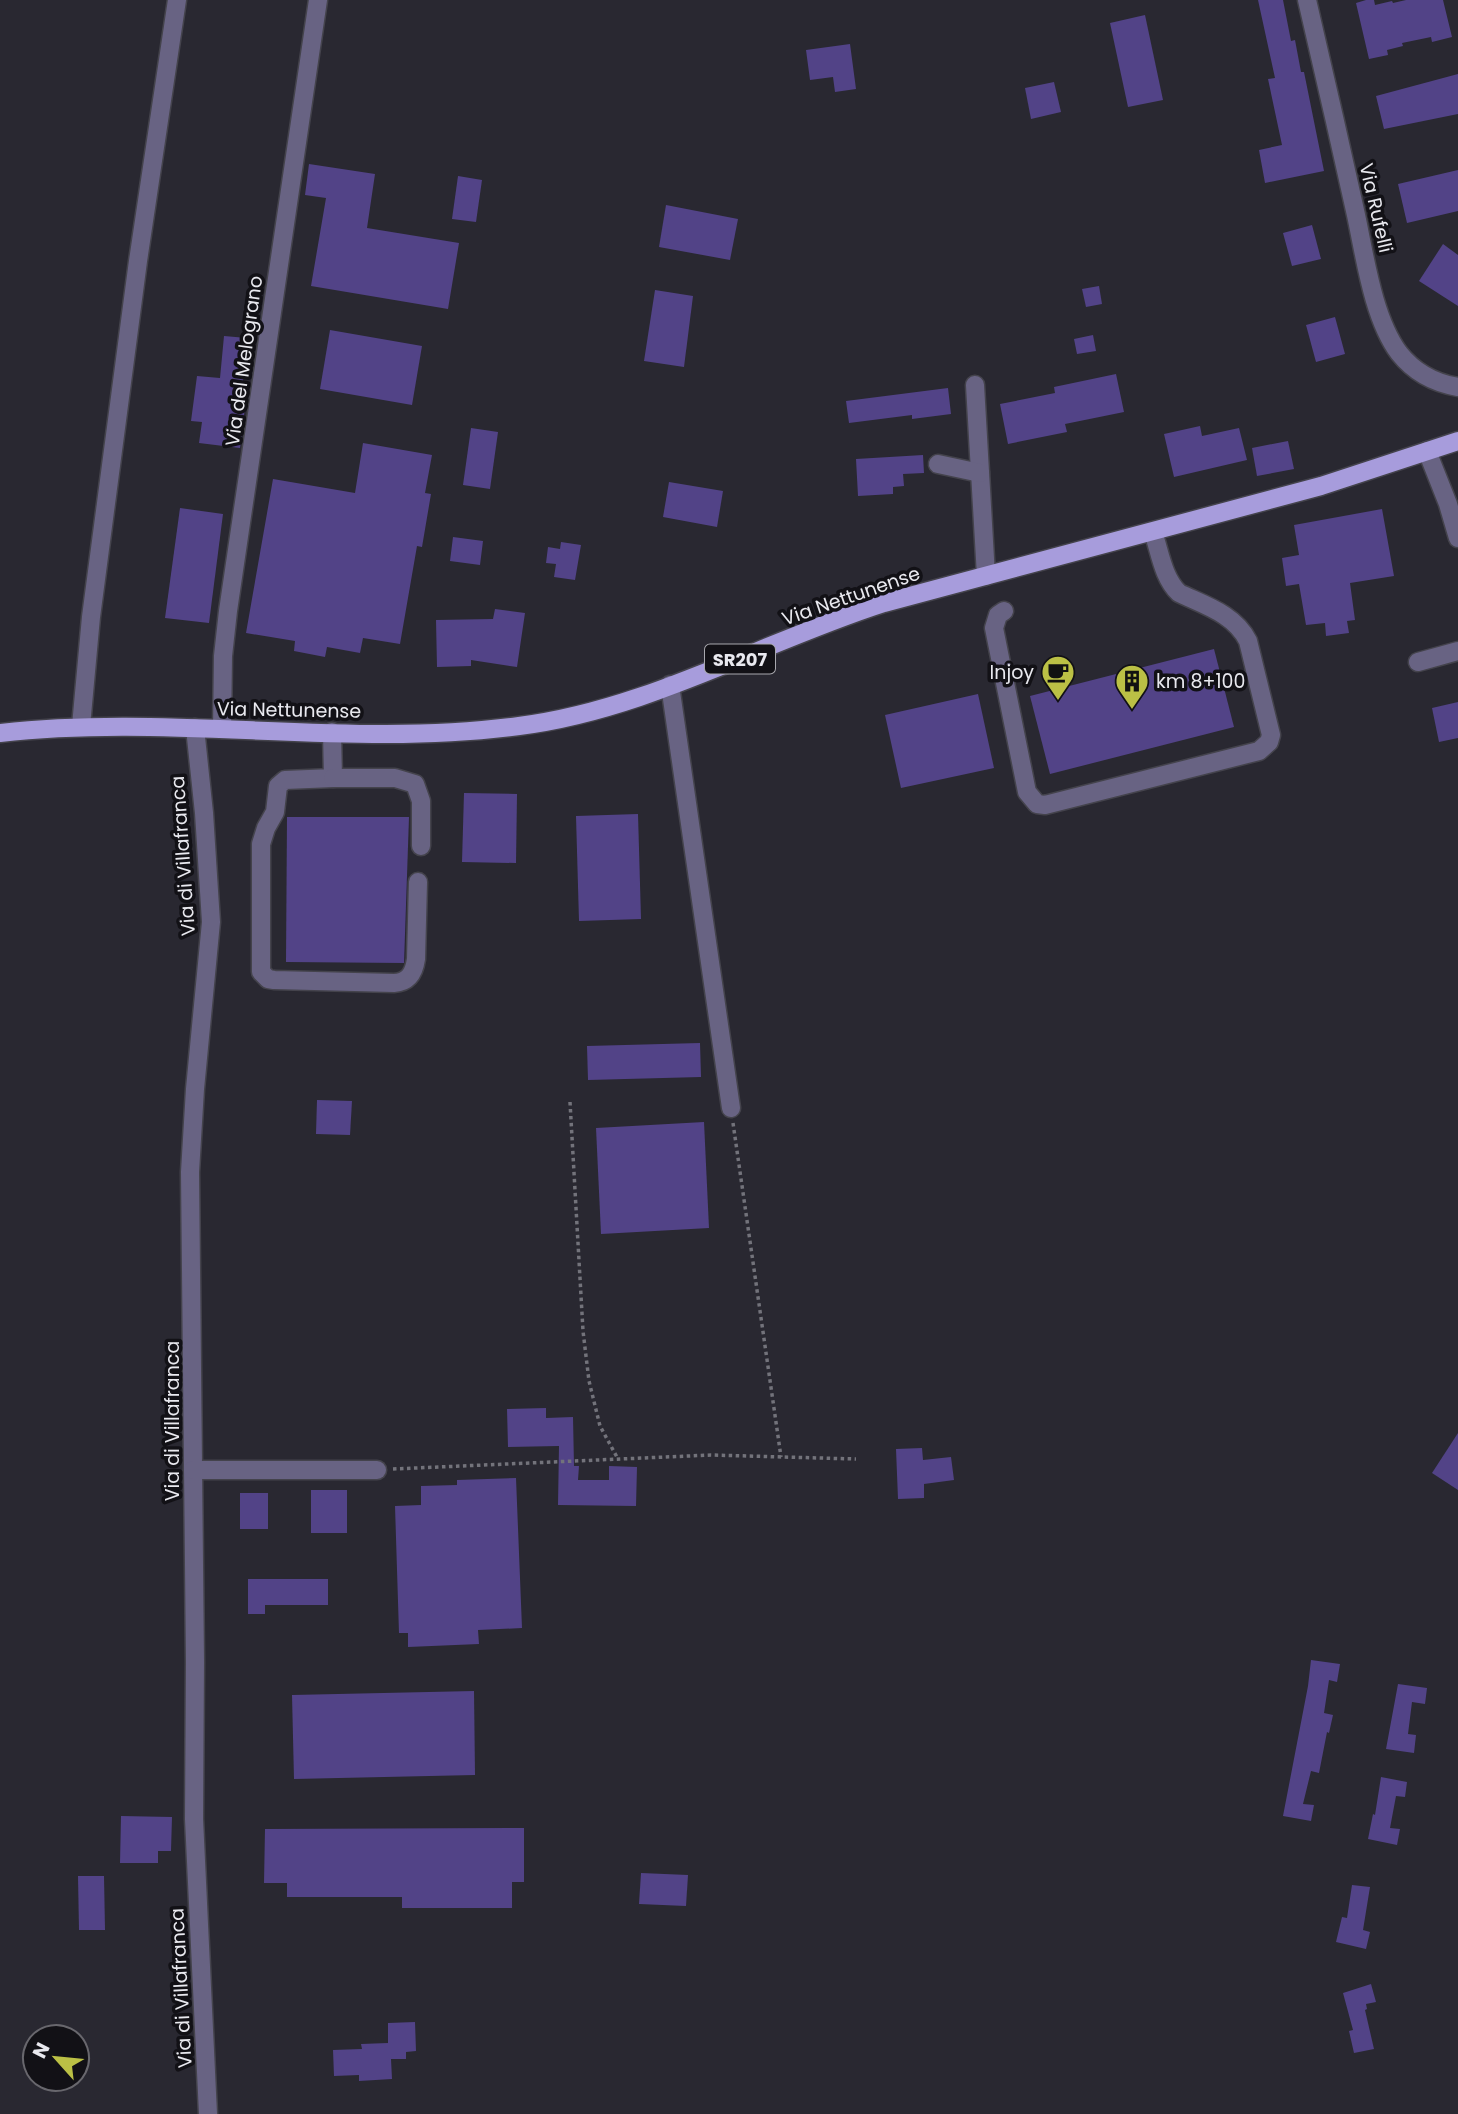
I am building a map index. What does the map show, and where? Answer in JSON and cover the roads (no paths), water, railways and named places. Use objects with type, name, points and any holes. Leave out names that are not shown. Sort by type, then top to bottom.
[{"type":"main road","name":"Via Nettunense","points":[[0,733],[81,726],[422,733],[522,726],[596,710],[670,685],[866,609],[1321,486],[1458,441]]},
{"type":"street","points":[[81,726],[91,617],[177,0]]},
{"type":"street","name":"Via del Melograno","points":[[222,729],[223,656],[228,611],[318,0]]},
{"type":"street","name":"Via Rufelli","points":[[1307,0],[1383,321],[1399,353],[1409,364],[1434,381],[1458,387]]},
{"type":"street","points":[[975,385],[986,576]]},
{"type":"street","points":[[1427,451],[1448,503],[1458,538]]},
{"type":"street","points":[[938,464],[979,473]]},
{"type":"street","points":[[1004,611],[998,615],[994,628],[1027,792],[1037,804],[1045,805],[1259,751],[1269,742],[1271,734],[1248,641],[1241,629],[1227,617],[1174,588],[1167,577],[1153,532]]},
{"type":"street","points":[[1418,662],[1458,651]]},
{"type":"street","points":[[670,685],[731,1108]]},
{"type":"street","name":"Via di Villafranca","points":[[195,728],[211,922],[191,1149],[194,1819],[208,2114]]},
{"type":"street","points":[[332,732],[333,778]]},
{"type":"street","points":[[418,882],[416,959],[413,971],[405,981],[274,980],[264,976],[260,967],[261,844],[275,812],[278,786],[285,780],[395,778],[415,784],[420,794],[421,846]]},
{"type":"street","points":[[192,1470],[377,1470]]},
{"type":"place","name":"Injoy","points":[[1058,702]]},
{"type":"place","name":"km 8+100","points":[[1132,711]]}]
